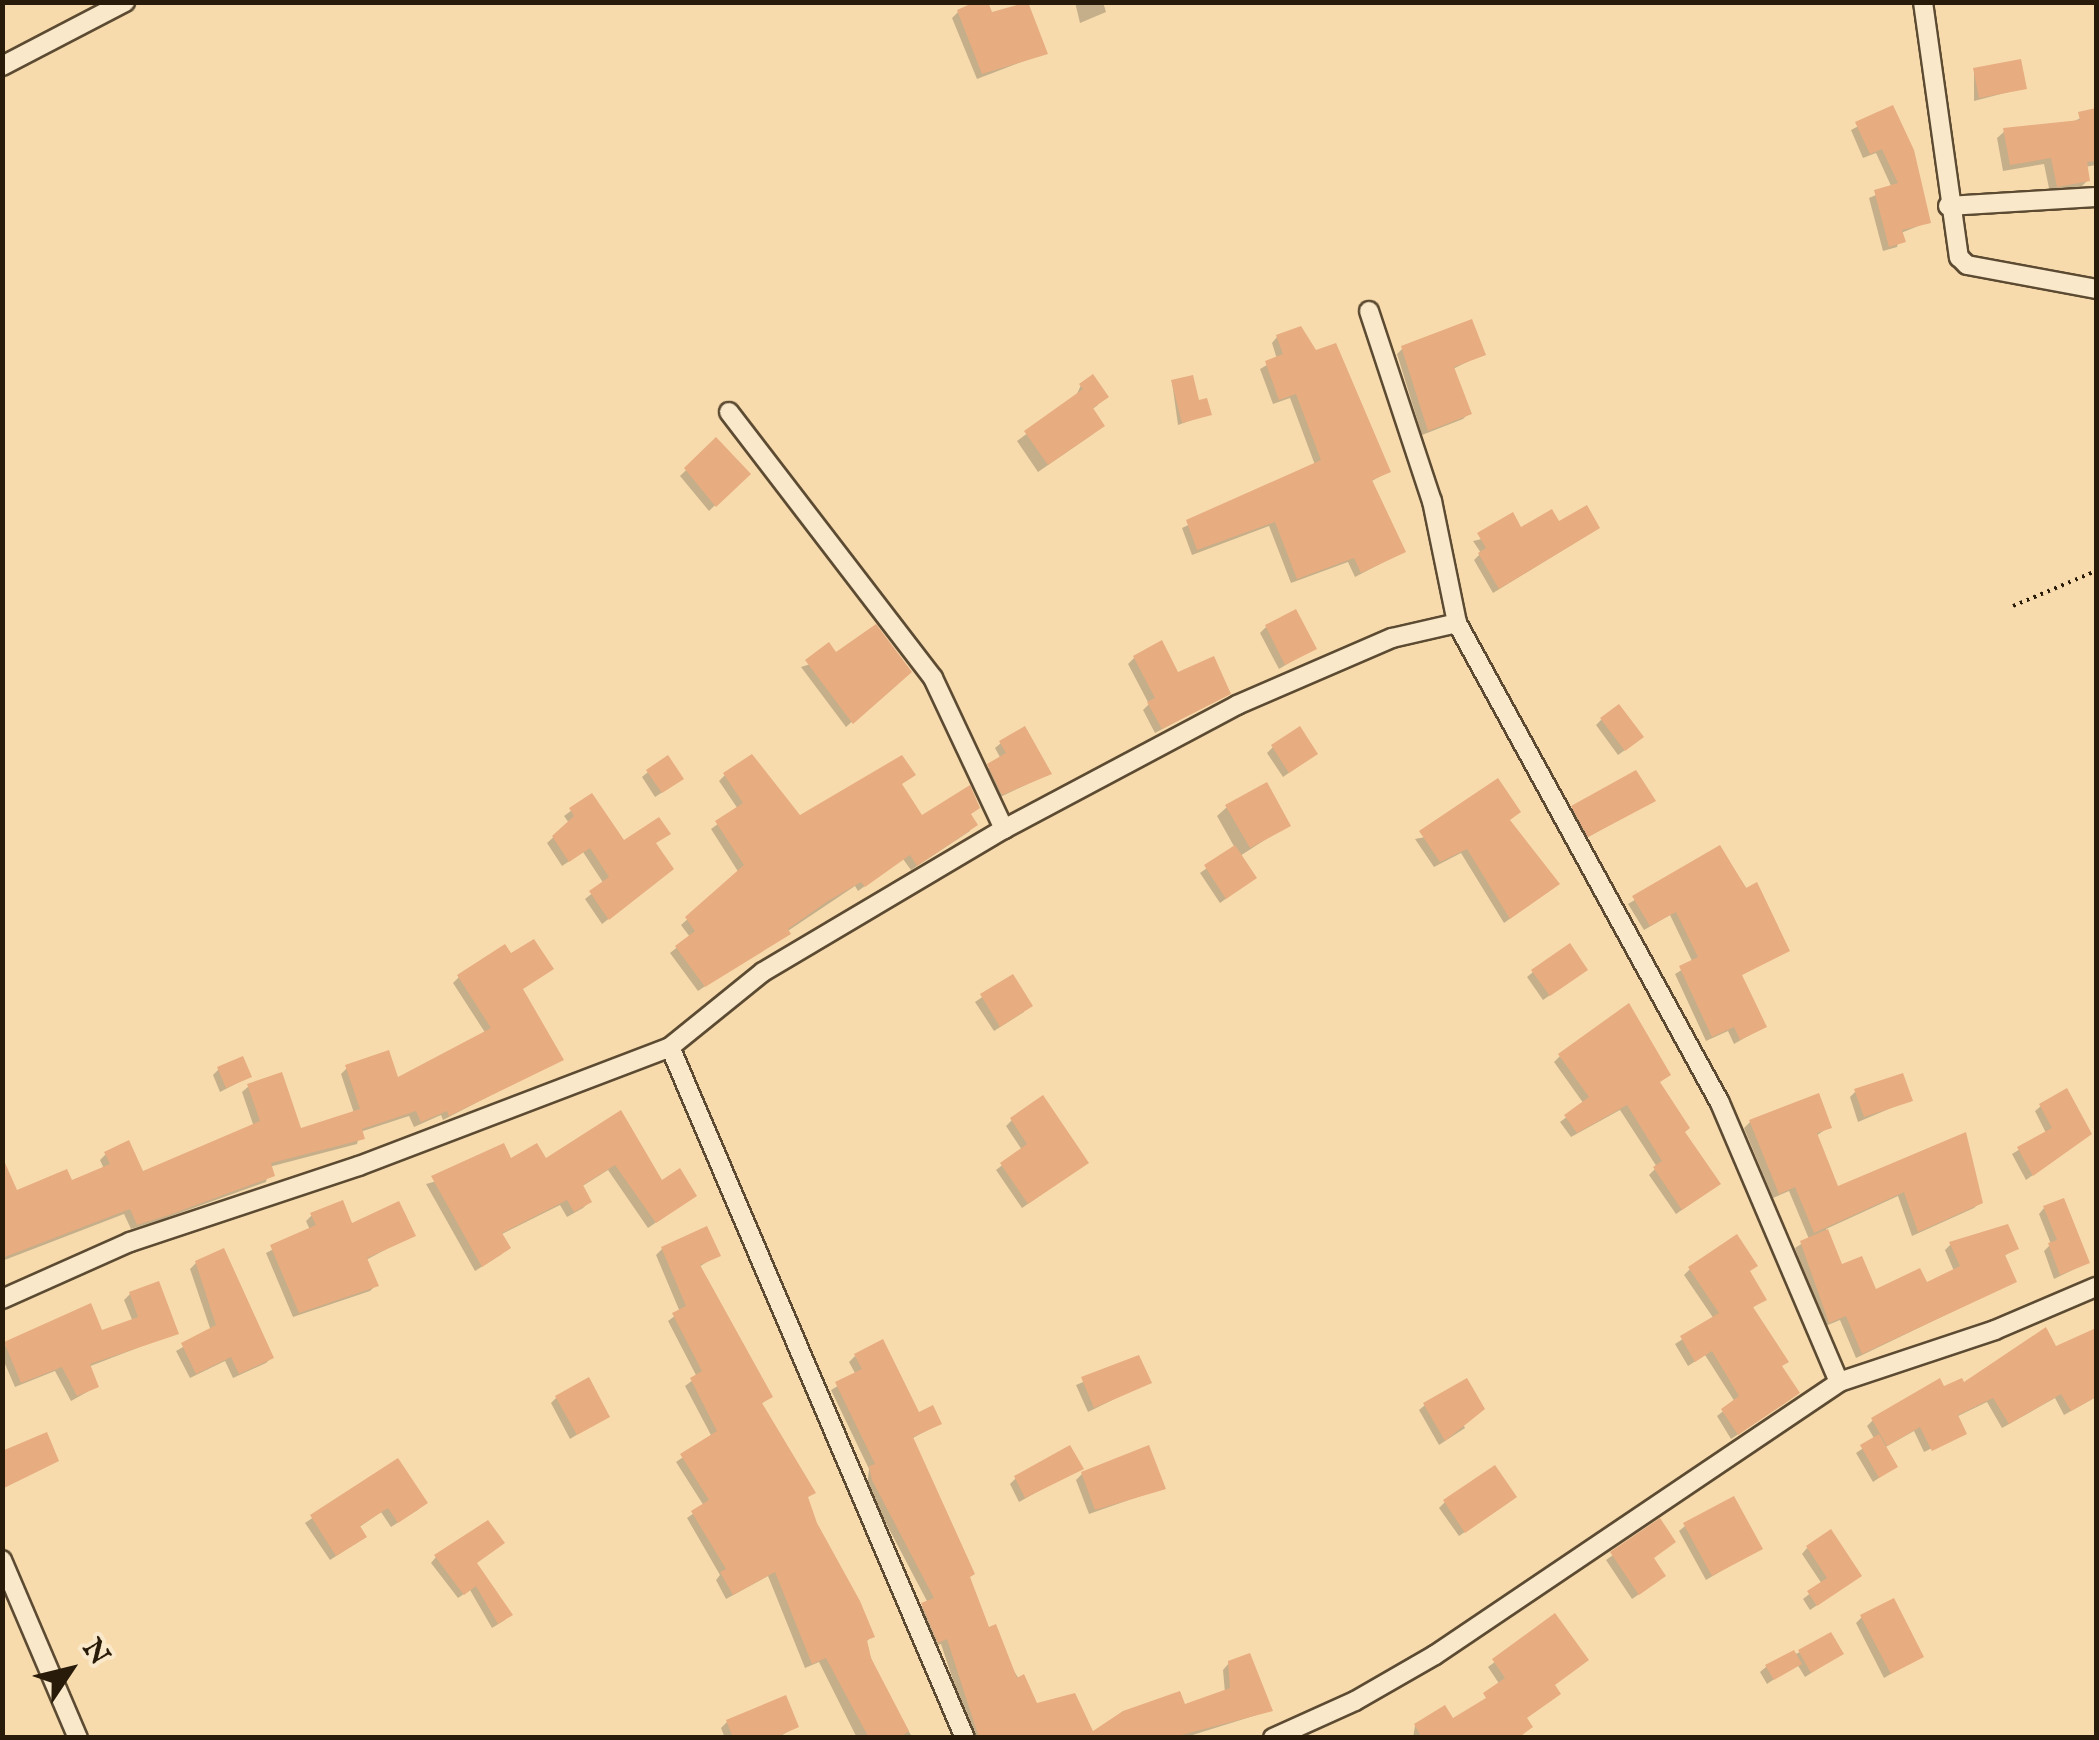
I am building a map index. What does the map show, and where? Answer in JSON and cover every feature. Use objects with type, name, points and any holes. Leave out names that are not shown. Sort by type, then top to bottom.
[{"type":"street","points":[[2,66],[125,2]]},
{"type":"street","points":[[1923,2],[1954,246],[1966,265],[2096,290]]},
{"type":"street","points":[[1948,206],[2096,198]]},
{"type":"street","points":[[1369,310],[1432,501],[1456,623],[1720,1103],[1839,1382]]},
{"type":"street","points":[[729,412],[933,678],[1004,829]]},
{"type":"street","points":[[2,1298],[130,1242],[359,1166],[670,1046],[763,972],[1004,829],[1237,705],[1392,638],[1456,623]]},
{"type":"street","points":[[670,1046],[965,1738]]},
{"type":"street","points":[[1273,1738],[1434,1654],[1839,1382],[1994,1330],[2096,1288]]},
{"type":"street","points":[[2,1560],[78,1738]]},
{"type":"path","points":[[2013,606],[2096,572]]},
{"type":"building","points":[[975,2],[988,2],[992,12],[1028,2],[1048,54],[982,74],[957,10]]},
{"type":"building","points":[[2021,59],[2027,89],[1979,98],[1973,68]]},
{"type":"building","points":[[1893,105],[1914,150],[1931,223],[1902,230],[1906,242],[1889,247],[1874,190],[1898,183],[1882,149],[1870,154],[1855,122]]},
{"type":"building","points":[[2096,108],[2096,161],[2087,162],[2090,181],[2057,187],[2051,158],[2010,165],[2003,128],[2080,120],[2078,112]]},
{"type":"building","points":[[1472,319],[1486,355],[1454,367],[1472,414],[1428,431],[1401,346]]},
{"type":"building","points":[[1301,326],[1316,350],[1336,343],[1391,472],[1372,480],[1406,552],[1361,573],[1354,558],[1297,579],[1275,522],[1197,550],[1186,520],[1321,460],[1296,394],[1279,400],[1265,361],[1283,354],[1276,335]]},
{"type":"building","points":[[1093,374],[1109,397],[1093,408],[1105,426],[1048,465],[1024,431],[1083,389],[1079,384]]},
{"type":"building","points":[[1193,375],[1199,400],[1207,398],[1212,415],[1182,423],[1171,380]]},
{"type":"building","points":[[716,437],[751,474],[716,507],[684,468]]},
{"type":"building","points":[[1587,505],[1600,528],[1499,589],[1478,553],[1486,548],[1477,533],[1513,512],[1521,527],[1552,509],[1559,521]]},
{"type":"building","points":[[1296,609],[1317,649],[1285,665],[1265,625]]},
{"type":"building","points":[[876,624],[912,672],[853,724],[805,660],[829,642],[836,652]]},
{"type":"building","points":[[1162,640],[1178,672],[1214,656],[1231,694],[1162,729],[1147,702],[1155,698],[1133,656]]},
{"type":"building","points":[[1619,704],[1644,737],[1625,751],[1600,718]]},
{"type":"building","points":[[1025,726],[1052,774],[1002,795],[987,764],[1006,753],[999,741]]},
{"type":"building","points":[[1300,726],[1318,754],[1289,773],[1271,745]]},
{"type":"building","points":[[752,754],[800,815],[902,755],[916,775],[902,784],[922,815],[970,785],[980,808],[971,814],[978,825],[917,866],[910,855],[865,887],[861,882],[828,901],[788,929],[791,934],[705,987],[675,946],[695,931],[685,917],[744,865],[715,821],[743,803],[723,773]]},
{"type":"building","points":[[668,755],[684,779],[662,793],[646,770]]},
{"type":"building","points":[[1636,770],[1656,801],[1588,837],[1571,806]]},
{"type":"building","points":[[1498,778],[1521,812],[1510,820],[1560,884],[1510,919],[1467,849],[1440,862],[1419,831]]},
{"type":"building","points":[[1267,782],[1291,826],[1250,848],[1225,805]]},
{"type":"building","points":[[592,793],[624,840],[659,817],[671,834],[656,843],[674,869],[609,920],[589,891],[609,877],[590,848],[569,862],[552,836],[574,816],[569,808]]},
{"type":"building","points":[[1235,845],[1257,878],[1226,899],[1204,865]]},
{"type":"building","points":[[1720,845],[1746,888],[1757,882],[1790,951],[1742,975],[1767,1027],[1740,1040],[1734,1027],[1712,1037],[1679,966],[1698,957],[1676,912],[1650,926],[1632,896]]},
{"type":"building","points":[[534,939],[554,969],[523,989],[564,1060],[449,1116],[447,1111],[421,1122],[416,1111],[362,1129],[365,1139],[271,1163],[275,1176],[169,1215],[137,1225],[130,1209],[2,1258],[2,1156],[17,1190],[67,1169],[72,1180],[110,1164],[104,1152],[129,1140],[143,1171],[260,1121],[247,1084],[282,1072],[301,1128],[360,1109],[345,1065],[389,1050],[398,1077],[491,1028],[457,975],[505,944],[511,953]]},
{"type":"building","points":[[1570,943],[1588,970],[1550,996],[1531,970]]},
{"type":"building","points":[[1013,974],[1033,1006],[1000,1027],[980,994]]},
{"type":"building","points":[[1629,1003],[1671,1075],[1660,1082],[1690,1128],[1685,1132],[1721,1184],[1682,1210],[1653,1167],[1662,1161],[1627,1105],[1577,1133],[1564,1115],[1589,1097],[1558,1054]]},
{"type":"building","points":[[243,1056],[252,1077],[226,1088],[217,1067]]},
{"type":"building","points":[[1903,1073],[1913,1101],[1864,1117],[1854,1089]]},
{"type":"building","points":[[2067,1088],[2092,1134],[2033,1176],[2017,1147],[2052,1128],[2039,1104]]},
{"type":"building","points":[[1819,1093],[1832,1128],[1817,1133],[1838,1186],[1966,1132],[1983,1203],[1918,1232],[1904,1192],[1814,1233],[1795,1187],[1779,1194],[1749,1120]]},
{"type":"building","points":[[1043,1095],[1089,1163],[1028,1204],[1000,1163],[1027,1144],[1010,1118]]},
{"type":"building","points":[[621,1110],[662,1180],[680,1168],[697,1196],[656,1223],[615,1165],[583,1185],[592,1202],[574,1212],[567,1200],[502,1233],[511,1248],[482,1267],[431,1176],[504,1143],[511,1158],[537,1143],[546,1158]]},
{"type":"building","points":[[2064,1198],[2090,1263],[2060,1275],[2048,1243],[2057,1240],[2043,1206]]},
{"type":"building","points":[[343,1200],[352,1223],[399,1201],[416,1236],[367,1258],[379,1286],[299,1313],[270,1245],[316,1225],[310,1213]]},
{"type":"building","points":[[2008,1224],[2019,1249],[2005,1255],[2017,1282],[1862,1354],[1846,1316],[1829,1323],[1800,1241],[1828,1229],[1842,1264],[1862,1256],[1876,1289],[1920,1268],[1927,1282],[1960,1266],[1949,1242]]},
{"type":"building","points":[[707,1226],[721,1256],[700,1265],[773,1397],[762,1403],[816,1493],[808,1497],[817,1523],[860,1601],[875,1637],[867,1640],[871,1658],[909,1731],[899,1738],[869,1738],[826,1658],[812,1664],[775,1572],[733,1595],[720,1572],[726,1569],[691,1511],[709,1500],[680,1454],[717,1431],[690,1378],[702,1371],[672,1313],[686,1306],[661,1247]]},
{"type":"building","points":[[1737,1234],[1758,1266],[1750,1271],[1767,1300],[1753,1307],[1789,1362],[1782,1366],[1800,1393],[1738,1435],[1721,1409],[1739,1396],[1712,1351],[1695,1362],[1680,1336],[1719,1313],[1688,1267]]},
{"type":"building","points":[[224,1248],[274,1358],[239,1374],[231,1357],[196,1374],[181,1343],[216,1325],[195,1261]]},
{"type":"building","points":[[159,1281],[179,1334],[90,1364],[99,1387],[77,1396],[62,1367],[21,1383],[4,1342],[91,1303],[102,1330],[138,1317],[129,1292]]},
{"type":"building","points":[[2046,1327],[2056,1346],[2096,1328],[2096,1397],[2071,1411],[2061,1394],[2009,1424],[1993,1398],[1958,1415],[1967,1434],[1932,1451],[1920,1427],[1887,1446],[1871,1418],[1940,1378],[1944,1386],[1962,1378],[1964,1382]]},
{"type":"building","points":[[883,1339],[919,1412],[933,1405],[942,1424],[913,1437],[975,1574],[970,1577],[989,1627],[996,1624],[1017,1678],[1024,1674],[1037,1703],[1075,1693],[1093,1731],[1123,1711],[1180,1691],[1185,1704],[1230,1688],[1228,1661],[1250,1653],[1273,1711],[1170,1738],[979,1738],[947,1639],[938,1643],[921,1603],[934,1598],[872,1480],[869,1466],[875,1464],[835,1382],[862,1369],[854,1354]]},
{"type":"building","points":[[1139,1355],[1152,1383],[1094,1408],[1081,1377]]},
{"type":"building","points":[[589,1377],[610,1417],[577,1435],[555,1396]]},
{"type":"building","points":[[1467,1378],[1485,1409],[1445,1441],[1423,1403]]},
{"type":"building","points":[[47,1432],[59,1461],[2,1489],[2,1451]]},
{"type":"building","points":[[1879,1434],[1898,1467],[1879,1478],[1860,1445]]},
{"type":"building","points":[[1070,1445],[1084,1469],[1025,1498],[1014,1476]]},
{"type":"building","points":[[1149,1445],[1166,1489],[1095,1510],[1081,1472]]},
{"type":"building","points":[[398,1458],[428,1503],[398,1523],[388,1508],[360,1526],[367,1537],[336,1556],[310,1515]]},
{"type":"building","points":[[1495,1465],[1517,1497],[1465,1533],[1443,1500]]},
{"type":"building","points":[[1734,1496],[1763,1549],[1712,1576],[1683,1523]]},
{"type":"building","points":[[1660,1518],[1676,1542],[1654,1558],[1666,1576],[1639,1595],[1610,1552]]},
{"type":"building","points":[[488,1520],[505,1543],[477,1563],[513,1615],[498,1624],[476,1586],[464,1595],[434,1555]]},
{"type":"building","points":[[1831,1529],[1862,1576],[1817,1606],[1807,1591],[1827,1578],[1806,1546]]},
{"type":"building","points":[[1894,1598],[1924,1657],[1891,1674],[1860,1615]]},
{"type":"building","points":[[1555,1613],[1589,1660],[1555,1685],[1561,1694],[1527,1718],[1533,1727],[1518,1738],[1422,1738],[1414,1724],[1445,1705],[1453,1718],[1486,1698],[1483,1693],[1505,1678],[1492,1659]]},
{"type":"building","points":[[1831,1632],[1844,1654],[1811,1673],[1798,1650]]},
{"type":"building","points":[[1794,1650],[1802,1664],[1774,1680],[1765,1665]]},
{"type":"building","points":[[786,1695],[799,1727],[774,1738],[733,1738],[726,1720]]}]
